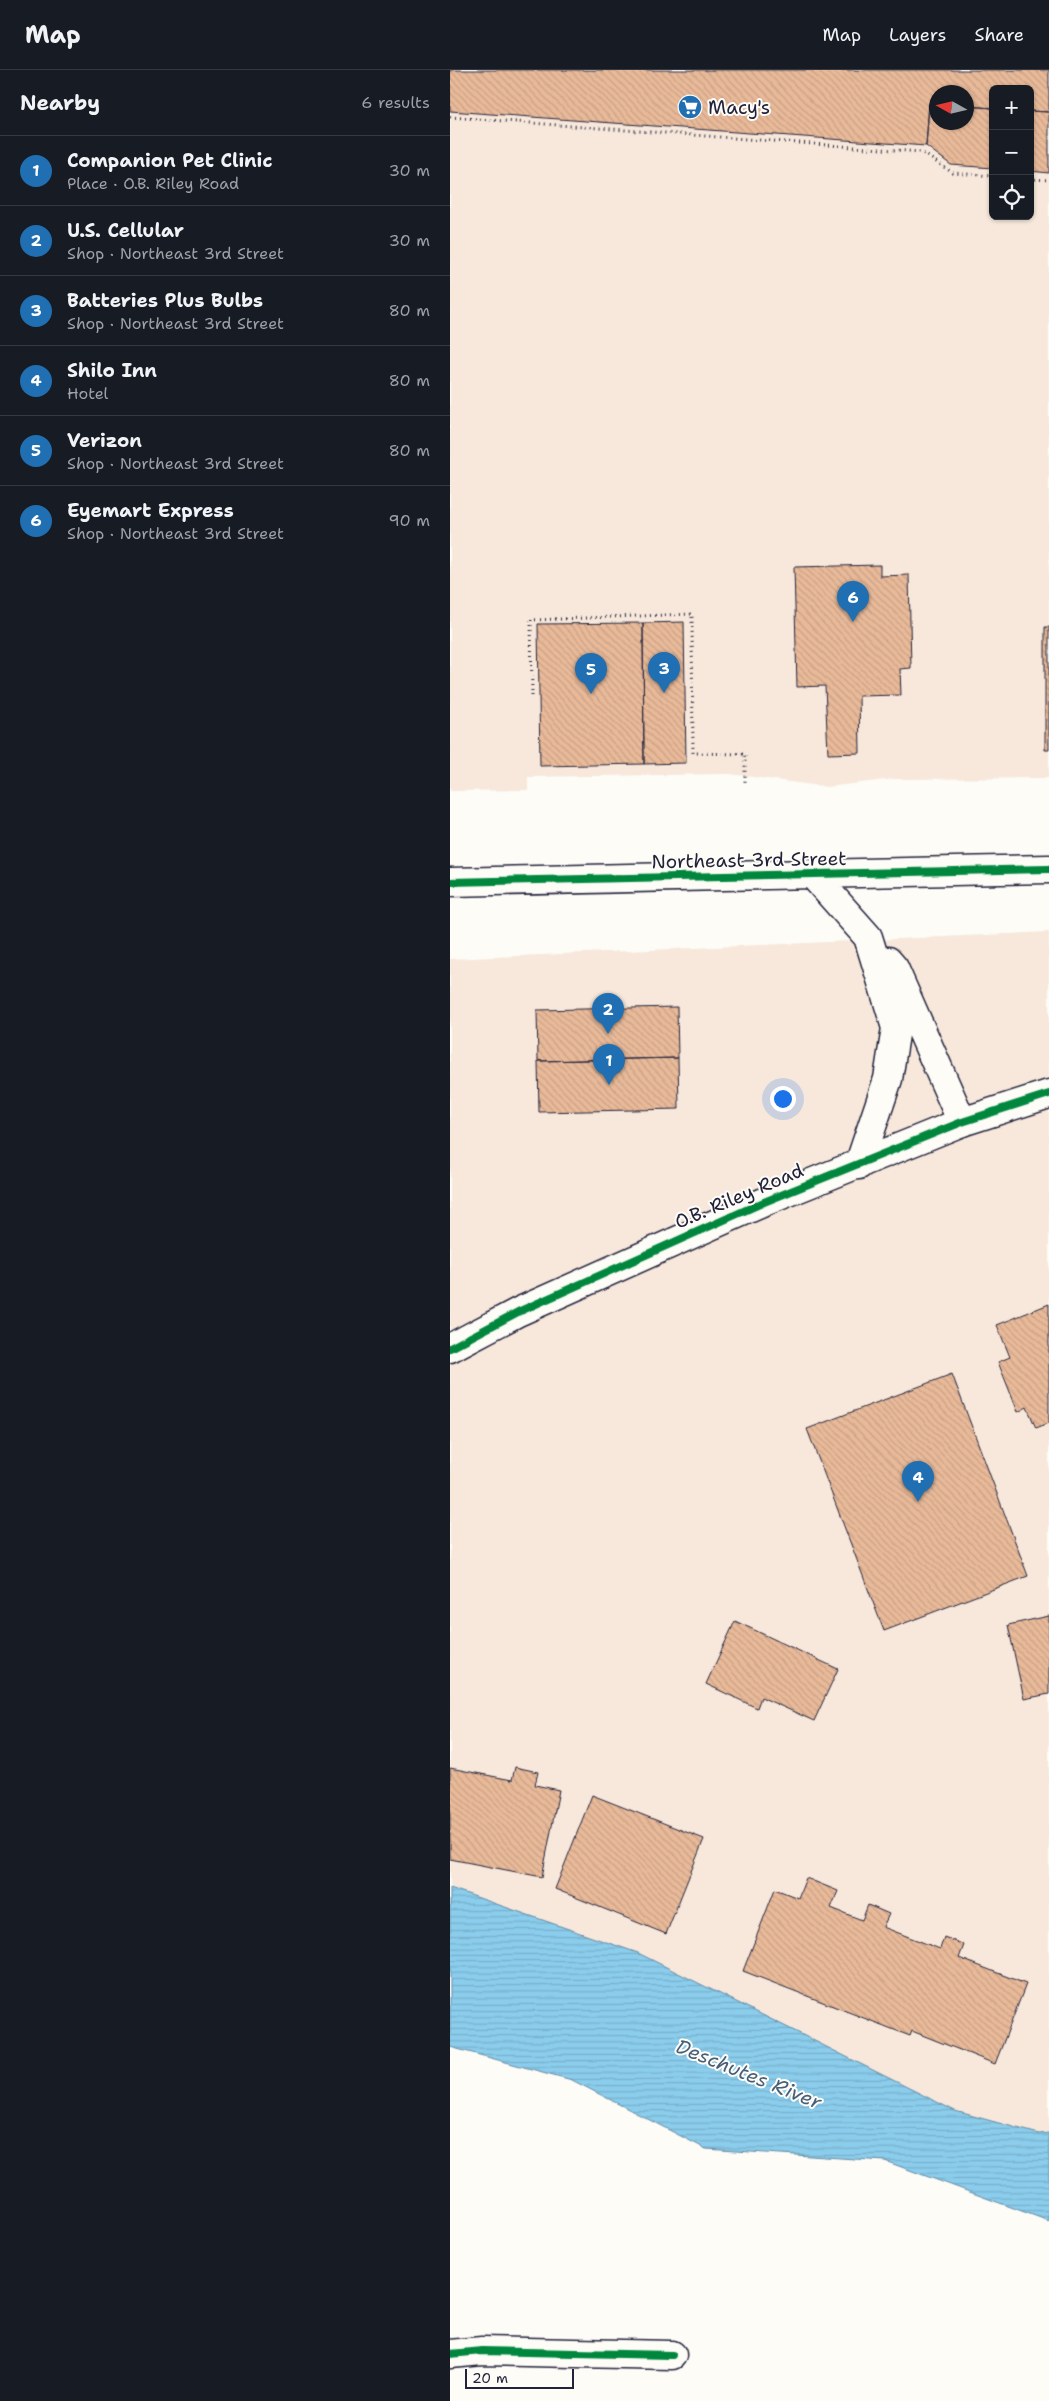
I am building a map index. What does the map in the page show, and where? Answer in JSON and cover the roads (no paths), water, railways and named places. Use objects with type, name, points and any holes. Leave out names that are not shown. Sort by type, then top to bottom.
[{"type":"main road","name":"Northeast 3rd Street","points":[[450,882],[1049,870]]},
{"type":"main road","points":[[813,875],[894,968],[962,1122]]},
{"type":"main road","points":[[859,1165],[888,1078],[896,1028],[868,937]]},
{"type":"main road","name":"O.B. Riley Road","points":[[450,1348],[518,1312],[764,1202],[962,1122],[1049,1094]]},
{"type":"main road","points":[[450,2354],[482,2351],[672,2355]]},
{"type":"water","name":"Deschutes River","points":[[450,1888],[638,1953],[955,2111],[1039,2134],[1049,2133],[1049,2221],[885,2161],[706,2149],[572,2080],[450,2047]]},
{"type":"place","name":"Macy's","points":[[690,107]]},
{"type":"place","name":"Eyemart Express","points":[[853,622]]},
{"type":"place","name":"Batteries Plus Bulbs","points":[[664,693]]},
{"type":"place","name":"Verizon","points":[[591,694]]},
{"type":"place","name":"U.S. Cellular","points":[[608,1034]]},
{"type":"place","name":"Companion Pet Clinic","points":[[609,1085]]},
{"type":"place","name":"Shilo Inn","points":[[918,1502]]}]
